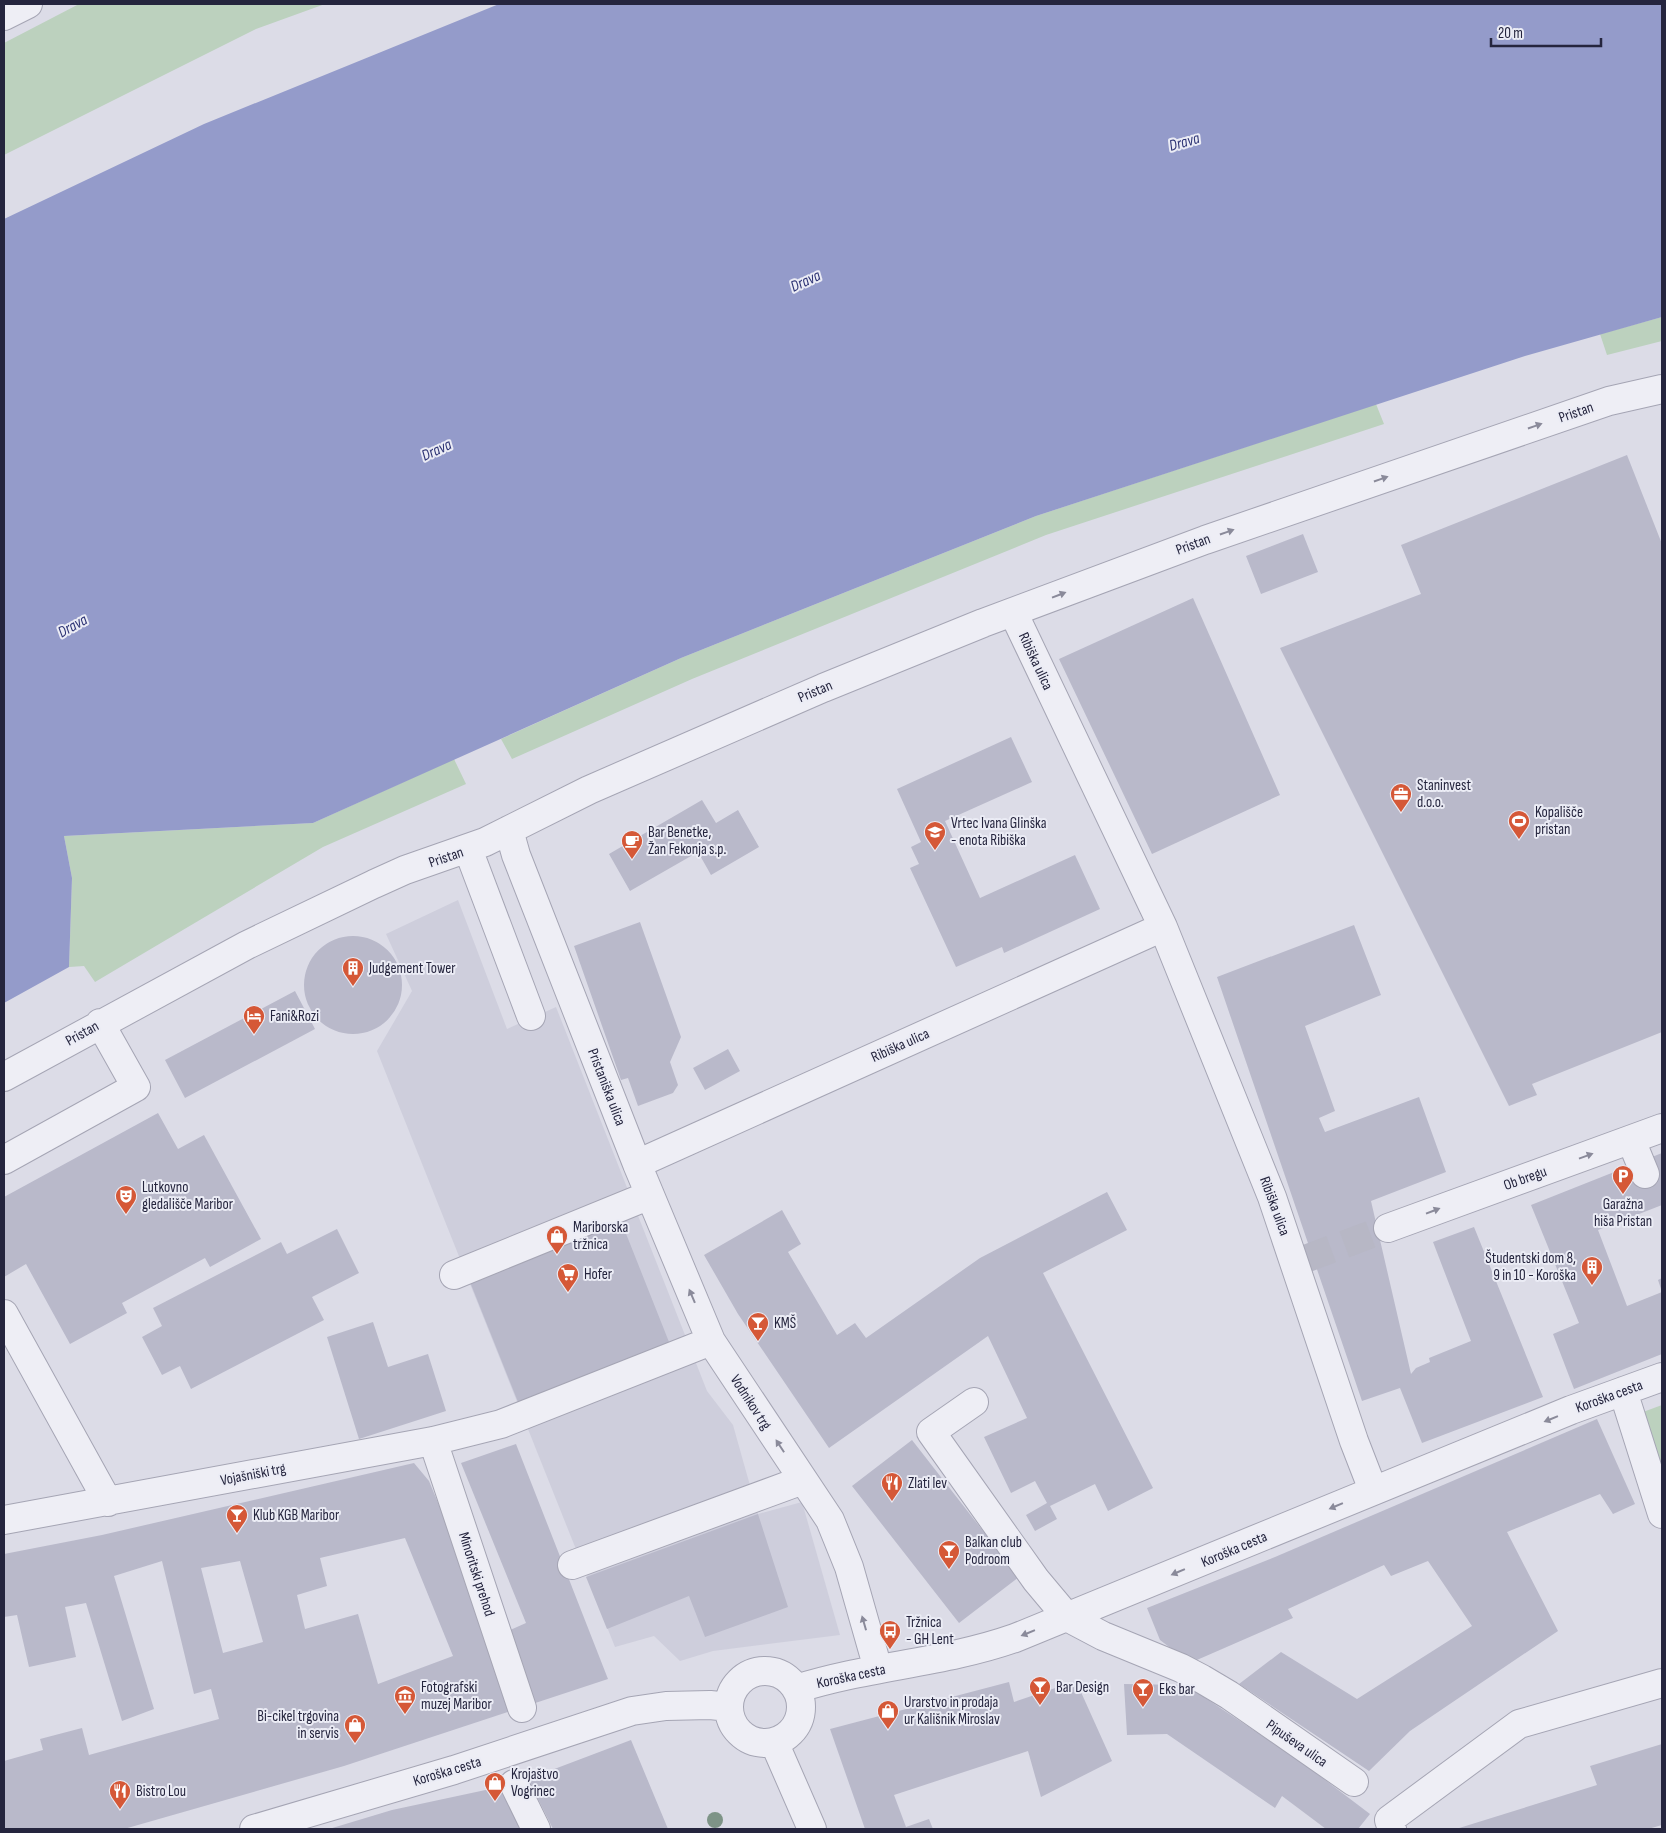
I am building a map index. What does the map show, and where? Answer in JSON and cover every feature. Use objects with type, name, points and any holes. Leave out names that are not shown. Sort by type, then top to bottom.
[{"type":"street","points":[[4,16],[28,4]]},
{"type":"street","name":"Pristan","points":[[4,1077],[100,1023],[247,945],[374,884],[405,870],[468,850],[589,790],[823,688],[1013,612],[1214,536],[1609,401],[1662,389]]},
{"type":"street","name":"Ribiška ulica","points":[[1013,612],[1163,927],[1272,1197],[1300,1261],[1354,1441],[1373,1490]]},
{"type":"street","name":"Pristaniška ulica","points":[[510,830],[516,854],[637,1164],[711,1341]]},
{"type":"street","points":[[468,850],[531,1016]]},
{"type":"street","name":"Ribiška ulica","points":[[637,1164],[1163,927]]},
{"type":"street","points":[[4,1160],[136,1087],[100,1023]]},
{"type":"street","name":"Ob bregu","points":[[1388,1228],[1662,1128]]},
{"type":"street","points":[[1631,1140],[1645,1174]]},
{"type":"street","points":[[454,1275],[650,1195]]},
{"type":"street","points":[[4,1314],[108,1502]]},
{"type":"street","name":"Vojašniški trg","points":[[4,1520],[433,1441],[501,1424],[711,1341]]},
{"type":"street","name":"Vodnikov trg","points":[[711,1341],[830,1520],[849,1566],[878,1670]]},
{"type":"street","name":"Koroška cesta","points":[[796,1689],[840,1677],[981,1650],[1067,1617],[1373,1490],[1662,1377]]},
{"type":"street","points":[[1623,1391],[1662,1514]]},
{"type":"street","points":[[974,1402],[931,1432],[1036,1580],[1067,1617]]},
{"type":"street","name":"Minoritski prehod","points":[[433,1441],[522,1708]]},
{"type":"street","points":[[572,1565],[803,1480]]},
{"type":"street","name":"Pipuševa ulica","points":[[1067,1617],[1103,1636],[1181,1668],[1241,1703],[1354,1782]]},
{"type":"street","points":[[767,1671],[778,1674],[789,1680],[796,1689],[801,1710],[798,1721],[784,1737],[774,1742],[753,1741],[743,1736],[731,1718],[729,1707],[736,1685],[745,1677],[755,1672],[767,1671]]},
{"type":"street","points":[[1392,1829],[1389,1820],[1519,1724],[1662,1683]]},
{"type":"street","name":"Koroška cesta","points":[[254,1829],[454,1770],[632,1711],[666,1706],[710,1704],[729,1707]]},
{"type":"street","points":[[774,1742],[812,1829]]},
{"type":"street","points":[[514,1784],[536,1829]]},
{"type":"shaded area","name":"Mariborska tržnica","points":[[458,900],[507,1029],[556,1007],[707,1391],[733,1425],[758,1514],[802,1502],[840,1635],[713,1651],[680,1661],[654,1636],[615,1647],[377,1051],[412,991],[386,934]]},
{"type":"green space","points":[[79,4],[325,4],[256,29],[4,155],[4,43]]},
{"type":"green space","points":[[1662,317],[1662,341],[1607,355],[1600,334]]},
{"type":"green space","points":[[1376,404],[1384,424],[1046,535],[692,679],[512,759],[501,739],[681,658],[1036,516]]},
{"type":"green space","points":[[454,759],[466,784],[323,847],[95,982],[84,966],[69,967],[72,878],[64,836],[313,823]]},
{"type":"green space","points":[[1662,1405],[1662,1470],[1643,1412]]},
{"type":"water","name":"Drava","points":[[499,4],[1662,4],[1662,317],[1525,356],[1036,516],[681,658],[313,823],[64,836],[72,878],[69,967],[4,1003],[4,219],[204,124]]},
{"type":"building","name":"Kopališče pristan","points":[[1627,455],[1662,544],[1662,1032],[1532,1084],[1537,1095],[1509,1106],[1280,648],[1421,594],[1401,545]]},
{"type":"building","points":[[1303,534],[1318,572],[1261,594],[1246,556]]},
{"type":"building","points":[[1193,598],[1280,795],[1152,854],[1059,659]]},
{"type":"building","name":"Vrtec Ivana Glinška - enota Ribiška","points":[[1011,737],[1032,782],[945,821],[980,898],[1075,855],[1100,909],[1004,953],[1002,947],[956,967],[910,868],[919,864],[911,847],[921,842],[897,789]]},
{"type":"building","points":[[702,800],[716,823],[738,810],[759,847],[711,875],[698,852],[630,891],[609,854]]},
{"type":"building","points":[[640,922],[681,1037],[670,1062],[678,1085],[673,1093],[638,1106],[628,1078],[621,1080],[574,946]]},
{"type":"building","points":[[1354,925],[1381,995],[1305,1026],[1335,1111],[1319,1118],[1325,1132],[1419,1097],[1446,1172],[1371,1201],[1411,1374],[1416,1368],[1430,1362],[1429,1358],[1471,1341],[1433,1242],[1474,1227],[1543,1397],[1422,1443],[1400,1388],[1362,1401],[1217,977]]},
{"type":"building","name":"Judgement Tower","points":[[353,936],[363,937],[380,944],[394,958],[401,975],[401,995],[394,1012],[380,1026],[363,1033],[353,1034],[343,1033],[326,1026],[312,1012],[305,995],[304,985],[305,975],[312,958],[326,944],[343,937]]},
{"type":"building","points":[[295,991],[315,1029],[185,1098],[165,1060]]},
{"type":"building","points":[[728,1049],[740,1071],[705,1090],[693,1068]]},
{"type":"building","name":"Lutkovno gledališče Maribor","points":[[158,1113],[178,1149],[204,1135],[261,1239],[210,1267],[205,1258],[122,1303],[127,1313],[70,1344],[26,1264],[4,1277],[4,1197]]},
{"type":"building","name":"Študentski dom 8, 9 in 10 - Koroška","points":[[1662,1153],[1662,1205],[1598,1230],[1627,1306],[1662,1292],[1662,1354],[1574,1389],[1553,1334],[1579,1323],[1531,1205]]},
{"type":"building","points":[[1107,1192],[1127,1230],[1043,1273],[1153,1488],[1108,1511],[1095,1484],[1050,1506],[1057,1519],[1035,1531],[1026,1515],[1047,1503],[1035,1481],[1011,1493],[984,1437],[1027,1418],[988,1336],[829,1448],[738,1314],[704,1255],[782,1210],[801,1244],[788,1252],[837,1335],[855,1323],[866,1338],[980,1258]]},
{"type":"building","points":[[621,1221],[671,1347],[520,1407],[470,1282]]},
{"type":"building","points":[[337,1229],[359,1273],[312,1297],[324,1320],[191,1389],[180,1366],[162,1375],[142,1337],[162,1326],[153,1308],[281,1242],[287,1254]]},
{"type":"building","points":[[1662,1278],[1662,1292],[1658,1280]]},
{"type":"building","points":[[373,1322],[388,1367],[428,1354],[446,1411],[359,1439],[327,1337]]},
{"type":"building","points":[[1597,1419],[1635,1504],[1613,1514],[1600,1494],[1507,1532],[1558,1631],[1410,1731],[1369,1771],[1239,1684],[1281,1652],[1357,1699],[1472,1626],[1428,1561],[1391,1576],[1384,1565],[1288,1609],[1293,1618],[1190,1663],[1160,1640],[1147,1608],[1275,1557]]},
{"type":"building","points":[[912,1440],[1019,1577],[959,1623],[852,1486]]},
{"type":"building","points":[[516,1444],[608,1679],[344,1766],[124,1829],[4,1829],[4,1761],[43,1750],[40,1739],[82,1728],[89,1755],[219,1719],[211,1689],[194,1694],[162,1561],[114,1576],[154,1709],[122,1721],[86,1603],[65,1607],[76,1657],[29,1667],[17,1615],[4,1617],[4,1554],[102,1535],[414,1463],[429,1481],[493,1636],[497,1636],[526,1623],[461,1463]],"holes":[[[405,1538],[453,1656],[378,1684],[358,1614],[305,1629],[297,1595],[327,1586],[320,1558]],[[240,1561],[263,1642],[223,1653],[201,1568]]]},
{"type":"building","points":[[758,1514],[788,1607],[705,1637],[689,1596],[607,1629],[586,1577]]},
{"type":"building","points":[[1076,1681],[1112,1761],[1041,1797],[1028,1751],[894,1795],[906,1827],[929,1819],[933,1829],[865,1829],[830,1729],[1009,1682],[1014,1702]]},
{"type":"building","points":[[1124,1684],[1186,1685],[1304,1764],[1370,1814],[1358,1829],[1326,1829],[1282,1796],[1275,1808],[1167,1734],[1127,1735]]},
{"type":"building","points":[[631,1740],[668,1829],[553,1829],[528,1779]]},
{"type":"building","points":[[1662,1744],[1662,1825],[1648,1829],[1456,1829],[1597,1785],[1590,1766]]},
{"type":"building","points":[[514,1784],[534,1829],[329,1829],[392,1810]]},
{"type":"tunnel","points":[[1305,1259],[1388,1228]]},
{"type":"place","name":"Staninvest d.o.o.","points":[[1401,813]]},
{"type":"place","name":"Kopališče pristan","points":[[1519,840]]},
{"type":"place","name":"Vrtec Ivana Glinška - enota Ribiška","points":[[935,851]]},
{"type":"place","name":"Bar Benetke, Žan Fekonja s.p.","points":[[632,860]]},
{"type":"place","name":"Judgement Tower","points":[[353,987]]},
{"type":"place","name":"Fani&Rozi","points":[[254,1035]]},
{"type":"place","name":"Garažna hiša Pristan","points":[[1623,1195]]},
{"type":"place","name":"Lutkovno gledališče Maribor","points":[[126,1215]]},
{"type":"place","name":"Mariborska tržnica","points":[[557,1255]]},
{"type":"place","name":"Študentski dom 8, 9 in 10 - Koroška","points":[[1592,1286]]},
{"type":"place","name":"Hofer","points":[[568,1293]]},
{"type":"place","name":"KMŠ","points":[[758,1342]]},
{"type":"place","name":"Zlati lev","points":[[892,1502]]},
{"type":"place","name":"Klub KGB Maribor","points":[[237,1534]]},
{"type":"place","name":"Balkan club Podroom","points":[[949,1570]]},
{"type":"place","name":"Tržnica - GH Lent","points":[[890,1650]]},
{"type":"place","name":"Bar Design","points":[[1040,1706]]},
{"type":"place","name":"Eks bar","points":[[1143,1708]]},
{"type":"place","name":"Fotografski muzej Maribor","points":[[405,1715]]},
{"type":"place","name":"Urarstvo in prodaja ur Kališnik Miroslav","points":[[888,1730]]},
{"type":"place","name":"Bi-cikel trgovina in servis","points":[[355,1744]]},
{"type":"place","name":"Krojaštvo Vogrinec","points":[[495,1802]]},
{"type":"place","name":"Bistro Lou","points":[[120,1810]]}]
